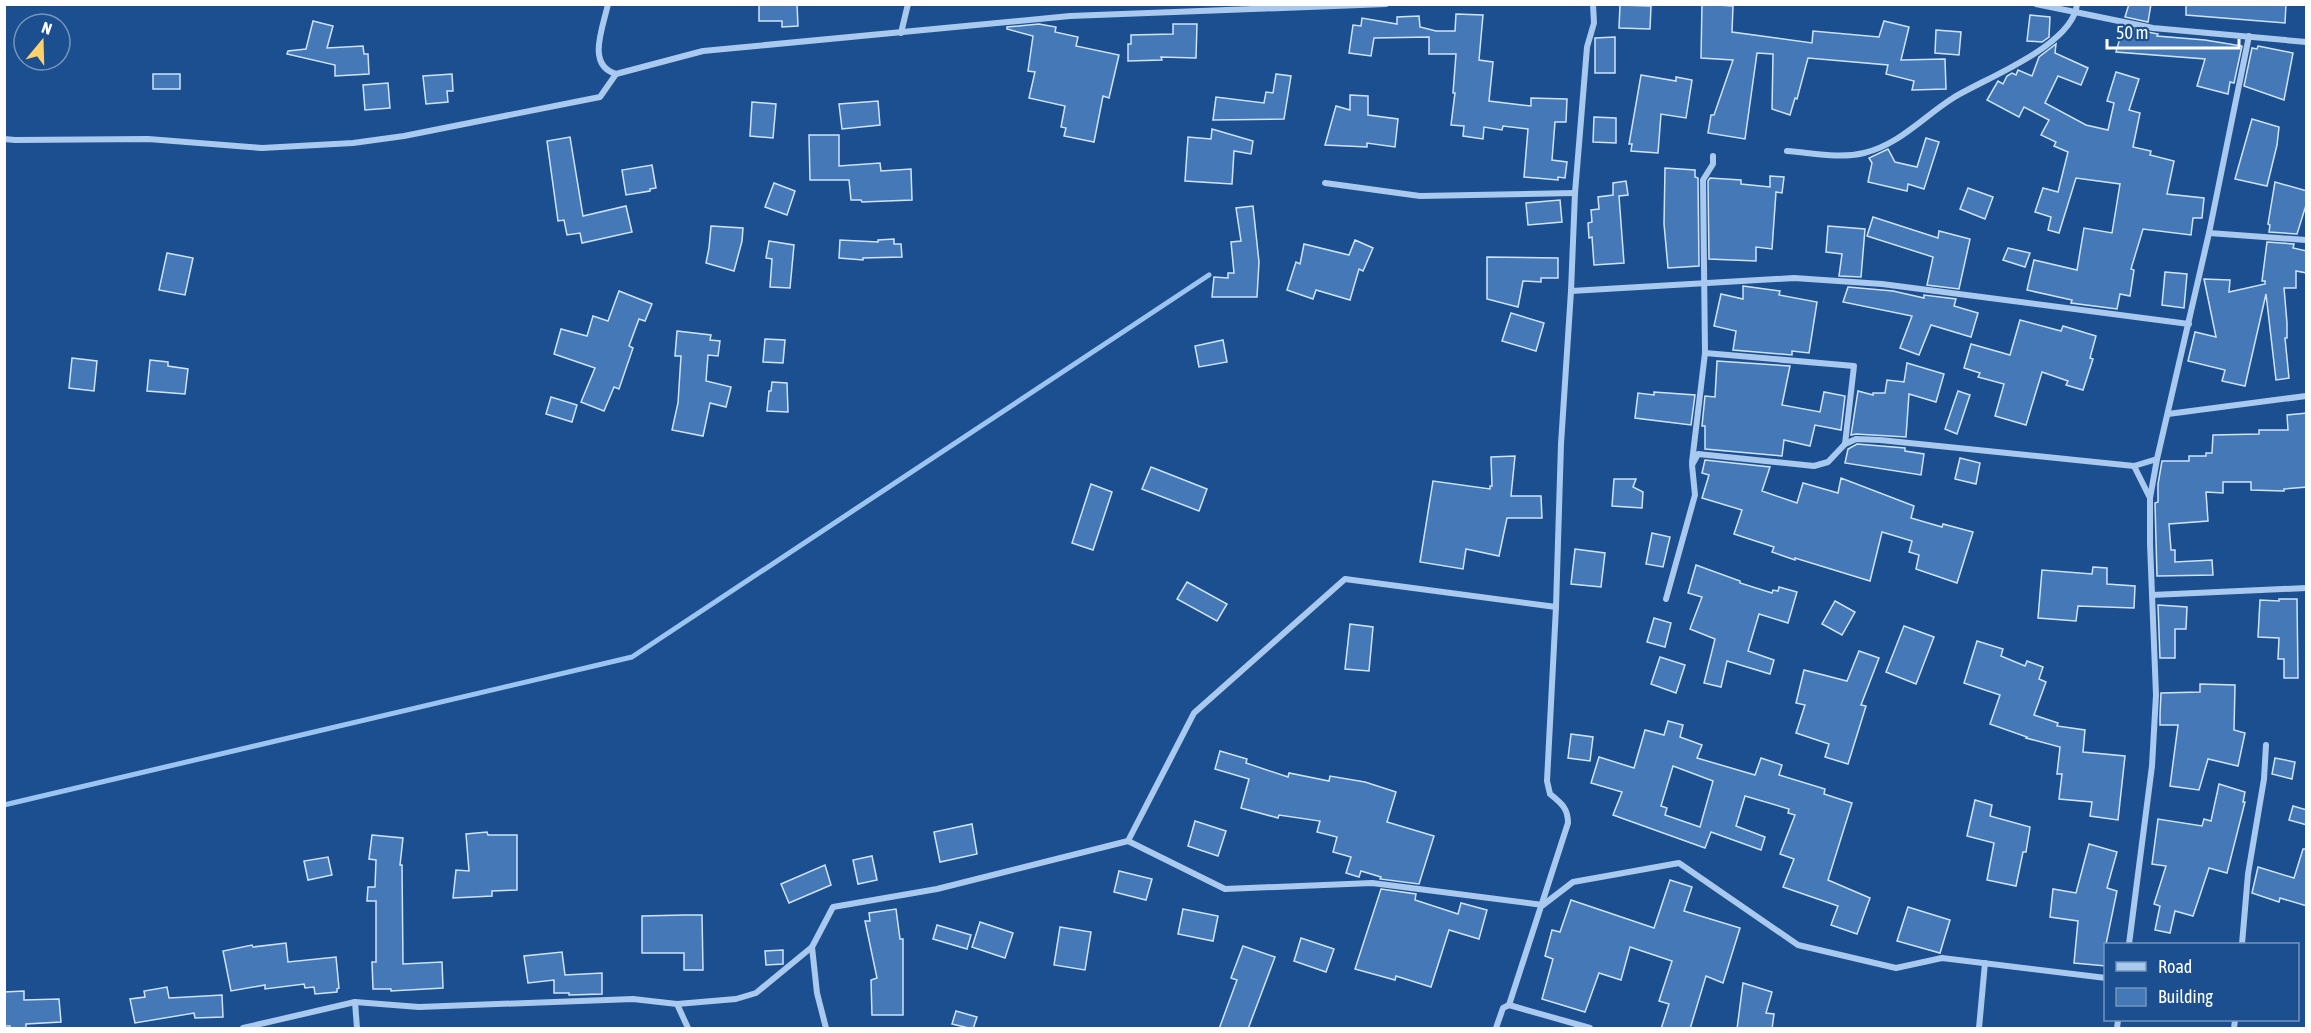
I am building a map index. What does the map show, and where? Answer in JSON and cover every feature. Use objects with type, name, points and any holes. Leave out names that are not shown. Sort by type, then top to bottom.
[{"type":"street","points":[[608,4],[598,50],[600,63],[605,71],[616,74],[703,51],[1070,16],[1386,4]]},
{"type":"street","points":[[902,33],[908,4]]},
{"type":"street","points":[[1509,1005],[1568,823],[1568,813],[1562,803],[1550,794],[1547,781],[1561,444],[1575,193],[1587,46],[1594,23],[1593,4]]},
{"type":"street","points":[[2036,4],[2153,28],[2307,42]]},
{"type":"street","points":[[1787,151],[1841,156],[1866,152],[1904,136],[1952,99],[2027,60],[2056,39],[2076,13],[2078,4]]},
{"type":"street","points":[[2129,943],[2152,766],[2156,695],[2150,498],[2209,233],[2249,36]]},
{"type":"street","points":[[4,139],[148,139],[262,148],[353,143],[404,136],[600,97],[616,74]]},
{"type":"street","points":[[1666,599],[1695,495],[1692,465],[1705,353],[1703,180],[1713,164],[1713,156]]},
{"type":"street","points":[[1325,183],[1420,196],[1575,193]]},
{"type":"street","points":[[2209,233],[2307,240]]},
{"type":"street","points":[[1571,291],[1794,278],[1882,284],[2189,324]]},
{"type":"street","points":[[1705,353],[1854,366],[1845,444]]},
{"type":"street","points":[[2168,414],[2307,396]]},
{"type":"street","points":[[1692,465],[1698,454],[1814,466],[1828,462],[1845,444],[1856,439],[2134,466],[2157,459]]},
{"type":"street","points":[[2134,466],[2150,498]]},
{"type":"street","points":[[1128,841],[1194,713],[1345,579],[1556,607]]},
{"type":"street","points":[[2152,595],[2307,588]]},
{"type":"street","points":[[2242,943],[2248,874],[2264,779],[2266,745]]},
{"type":"street","points":[[243,1029],[355,1002],[419,1006],[633,999],[677,1004],[736,999],[756,993],[812,947],[833,907],[938,889],[1128,841],[1225,889],[1372,883],[1543,905],[1573,882],[1679,863],[1798,945],[1896,968],[1942,958],[2104,978]]},
{"type":"street","points":[[812,947],[817,993],[826,1029]]},
{"type":"street","points":[[1979,1029],[1985,963]]},
{"type":"street","points":[[355,1002],[357,1029]]},
{"type":"street","points":[[677,1004],[688,1029]]},
{"type":"street","points":[[1496,1029],[1503,1008],[1509,1005],[1590,1029]]},
{"type":"building","points":[[759,4],[797,4],[798,26],[782,27],[782,21],[759,21]]},
{"type":"building","points":[[1702,4],[1733,6],[1732,32],[1812,43],[1813,31],[1879,37],[1884,21],[1909,27],[1901,60],[1945,59],[1946,89],[1912,90],[1914,81],[1886,74],[1888,65],[1808,58],[1797,99],[1795,98],[1790,115],[1772,109],[1773,54],[1757,53],[1745,139],[1708,133],[1711,115],[1714,115],[1733,60],[1701,58]]},
{"type":"building","points":[[2129,4],[2151,4],[2148,22],[2125,17]]},
{"type":"building","points":[[2186,4],[2286,4],[2285,23],[2186,15]]},
{"type":"building","points":[[1620,5],[1651,6],[1650,29],[1619,28]]},
{"type":"building","points":[[1456,14],[1483,15],[1479,60],[1493,62],[1489,101],[1531,106],[1531,98],[1567,99],[1566,122],[1555,122],[1552,160],[1567,162],[1565,178],[1558,177],[1558,180],[1524,177],[1528,129],[1503,126],[1502,130],[1484,127],[1483,139],[1463,136],[1464,126],[1451,125],[1456,54],[1429,54],[1429,37],[1374,38],[1371,56],[1349,53],[1353,25],[1361,26],[1362,18],[1397,24],[1397,17],[1419,16],[1420,27],[1436,31],[1455,31]]},
{"type":"building","points":[[2030,15],[2050,17],[2049,37],[2042,42],[2027,41]]},
{"type":"building","points":[[313,21],[333,26],[327,48],[363,46],[364,54],[368,54],[369,74],[335,76],[335,65],[287,54],[288,51],[306,49]]},
{"type":"building","points":[[1039,24],[1056,27],[1055,32],[1078,37],[1076,46],[1119,55],[1109,98],[1103,96],[1094,142],[1064,136],[1066,128],[1061,127],[1065,106],[1029,98],[1035,72],[1028,71],[1033,36],[1007,29],[1007,27]]},
{"type":"building","points":[[1173,24],[1197,24],[1196,58],[1161,57],[1162,60],[1128,61],[1128,44],[1131,44],[1131,35],[1173,34]]},
{"type":"building","points":[[2123,27],[2158,34],[2157,36],[2242,46],[2234,83],[2230,82],[2228,94],[2197,86],[2205,59],[2116,52]]},
{"type":"building","points":[[1936,30],[1961,32],[1959,55],[1935,53]]},
{"type":"building","points":[[1615,37],[1615,73],[1595,73],[1595,38]]},
{"type":"building","points":[[2056,44],[2055,53],[2088,68],[2081,85],[2058,76],[2045,103],[2086,125],[2108,130],[2114,103],[2107,101],[2116,72],[2139,79],[2129,110],[2140,113],[2133,147],[2151,151],[2150,155],[2174,161],[2167,194],[2204,198],[2202,218],[2193,218],[2191,235],[2143,229],[2131,269],[2134,270],[2130,296],[2120,294],[2117,309],[2071,303],[2072,300],[2027,290],[2034,260],[2077,270],[2084,228],[2112,233],[2120,184],[2076,178],[2059,233],[2048,230],[2051,217],[2035,212],[2043,188],[2058,192],[2068,152],[2054,146],[2056,142],[2041,135],[2049,120],[2024,107],[2019,117],[1987,100],[1998,81],[2003,84],[2007,76],[2012,73],[2016,75],[2018,70],[2032,76],[2039,57]]},
{"type":"building","points":[[2258,46],[2293,53],[2284,100],[2244,86],[2252,48],[2257,49]]},
{"type":"building","points":[[153,74],[180,74],[180,89],[153,89]]},
{"type":"building","points":[[452,74],[453,91],[447,91],[448,102],[426,104],[423,76]]},
{"type":"building","points":[[1276,74],[1291,76],[1284,119],[1213,120],[1216,97],[1264,103],[1266,92],[1273,93]]},
{"type":"building","points":[[1641,75],[1676,81],[1676,77],[1692,80],[1686,118],[1661,114],[1658,153],[1631,151],[1632,144],[1629,144]]},
{"type":"building","points":[[388,83],[390,108],[365,110],[363,85]]},
{"type":"building","points":[[1350,95],[1368,96],[1368,115],[1398,119],[1395,147],[1367,143],[1367,147],[1325,145],[1336,106],[1350,110]]},
{"type":"building","points":[[878,101],[880,125],[842,129],[839,104]]},
{"type":"building","points":[[752,102],[776,104],[773,138],[750,136]]},
{"type":"building","points":[[1594,117],[1616,118],[1616,143],[1593,142]]},
{"type":"building","points":[[2252,119],[2279,127],[2267,186],[2235,179]]},
{"type":"building","points":[[1212,129],[1253,141],[1251,154],[1234,151],[1232,184],[1185,181],[1188,137],[1211,139]]},
{"type":"building","points":[[809,135],[839,135],[839,166],[880,163],[881,171],[911,169],[912,200],[862,202],[851,200],[849,180],[810,180]]},
{"type":"building","points":[[570,137],[583,216],[626,206],[632,232],[582,243],[580,233],[567,235],[564,220],[558,221],[547,141]]},
{"type":"building","points":[[1926,138],[1939,142],[1924,189],[1908,184],[1907,191],[1868,182],[1872,163],[1869,158],[1888,149],[1895,162],[1917,167]]},
{"type":"building","points":[[652,165],[656,188],[626,195],[622,170]]},
{"type":"building","points":[[1665,168],[1695,170],[1695,177],[1698,178],[1699,266],[1668,268],[1664,224]]},
{"type":"building","points":[[1770,176],[1784,177],[1782,193],[1776,192],[1772,249],[1756,247],[1756,261],[1709,259],[1708,181],[1710,178],[1741,180],[1741,184],[1770,187]]},
{"type":"building","points":[[1626,181],[1628,195],[1619,196],[1624,263],[1594,265],[1592,237],[1589,238],[1588,223],[1592,222],[1591,210],[1599,209],[1598,197],[1613,195],[1613,183]]},
{"type":"building","points":[[2275,182],[2307,191],[2307,202],[2297,234],[2269,232],[2270,225],[2268,224]]},
{"type":"building","points":[[774,183],[795,191],[787,215],[765,207]]},
{"type":"building","points":[[1968,188],[1993,197],[1985,219],[1960,209]]},
{"type":"building","points":[[1560,200],[1562,222],[1528,225],[1526,203]]},
{"type":"building","points":[[1253,206],[1259,262],[1257,297],[1212,297],[1214,277],[1228,278],[1228,273],[1234,273],[1231,242],[1241,241],[1236,208]]},
{"type":"building","points":[[1873,217],[1938,238],[1939,231],[1970,239],[1959,289],[1927,285],[1933,257],[1867,236]]},
{"type":"building","points":[[711,226],[743,228],[734,271],[706,263]]},
{"type":"building","points":[[1828,226],[1865,229],[1861,277],[1839,276],[1842,254],[1826,252]]},
{"type":"building","points":[[894,239],[894,244],[901,244],[902,257],[863,258],[863,260],[839,258],[840,240],[878,242],[878,240]]},
{"type":"building","points":[[1355,240],[1373,248],[1363,271],[1359,269],[1350,300],[1316,290],[1313,299],[1287,290],[1296,262],[1300,264],[1304,244],[1349,255]]},
{"type":"building","points":[[769,241],[794,245],[790,288],[770,287],[772,259],[766,258]]},
{"type":"building","points":[[2267,242],[2294,244],[2293,248],[2307,251],[2307,273],[2296,271],[2296,288],[2284,288],[2289,378],[2276,380],[2266,294],[2245,386],[2222,381],[2225,370],[2188,361],[2195,332],[2216,337],[2204,279],[2230,280],[2229,292],[2265,284],[2265,281],[2262,281]]},
{"type":"building","points":[[2008,248],[2030,253],[2025,267],[2003,260]]},
{"type":"building","points":[[167,253],[193,258],[185,295],[159,290]]},
{"type":"building","points":[[1487,257],[1558,258],[1558,278],[1541,278],[1541,282],[1523,281],[1518,307],[1487,299]]},
{"type":"building","points":[[2165,272],[2187,274],[2184,308],[2162,305]]},
{"type":"building","points":[[1743,286],[1780,291],[1779,295],[1817,302],[1809,353],[1792,351],[1792,355],[1733,350],[1736,331],[1714,326],[1721,294],[1743,299]]},
{"type":"building","points":[[1848,287],[1893,291],[1924,298],[1924,295],[1956,299],[1954,306],[1978,313],[1971,337],[1931,325],[1919,355],[1900,348],[1912,316],[1843,302]]},
{"type":"building","points":[[619,291],[652,304],[645,321],[639,319],[629,346],[633,348],[619,389],[614,387],[604,411],[581,402],[595,368],[554,354],[561,329],[587,336],[593,316],[608,321]]},
{"type":"building","points":[[1511,313],[1544,323],[1536,351],[1502,341]]},
{"type":"building","points":[[2020,320],[2061,331],[2063,326],[2096,336],[2090,358],[2093,359],[2083,390],[2066,385],[2068,381],[2042,372],[2026,425],[1995,416],[2004,384],[1978,377],[1980,373],[1964,368],[1971,344],[2010,355]]},
{"type":"building","points":[[677,331],[711,335],[710,340],[720,341],[718,356],[708,355],[706,381],[731,387],[726,407],[710,403],[703,436],[672,430],[678,403],[681,356],[675,356]]},
{"type":"building","points":[[765,339],[785,340],[783,363],[763,362]]},
{"type":"building","points":[[1223,340],[1227,362],[1199,367],[1195,346]]},
{"type":"building","points":[[72,358],[97,361],[94,391],[69,388]]},
{"type":"building","points":[[150,360],[168,362],[168,366],[188,369],[185,394],[147,391]]},
{"type":"building","points":[[1717,361],[1790,366],[1782,405],[1820,412],[1824,392],[1845,396],[1841,430],[1815,425],[1810,446],[1784,440],[1782,456],[1705,449],[1705,426],[1702,426],[1705,396],[1715,397]]},
{"type":"building","points":[[1907,363],[1944,374],[1936,402],[1909,394],[1906,437],[1851,435],[1858,391],[1873,395],[1873,393],[1885,393],[1887,380],[1904,382]]},
{"type":"building","points":[[772,382],[787,383],[788,412],[767,411]]},
{"type":"building","points":[[1958,391],[1970,395],[1957,434],[1945,429]]},
{"type":"building","points":[[1654,392],[1695,395],[1691,425],[1635,418],[1638,393],[1654,395]]},
{"type":"building","points":[[551,397],[577,405],[572,422],[546,414]]},
{"type":"building","points":[[2307,413],[2307,487],[2284,489],[2284,491],[2251,490],[2251,482],[2223,482],[2223,493],[2206,492],[2208,521],[2169,524],[2171,550],[2175,550],[2175,562],[2212,560],[2213,575],[2157,576],[2155,503],[2158,502],[2162,461],[2189,461],[2189,456],[2206,456],[2206,453],[2212,453],[2213,435],[2259,434],[2259,430],[2288,430],[2287,415]]},
{"type":"building","points":[[1857,444],[1905,448],[1905,451],[1924,454],[1921,475],[1845,463],[1848,449]]},
{"type":"building","points":[[1515,456],[1511,496],[1541,496],[1542,518],[1507,518],[1499,556],[1466,549],[1463,569],[1420,562],[1433,481],[1490,489],[1492,486],[1491,457]]},
{"type":"building","points":[[1960,458],[1980,463],[1976,484],[1955,479]]},
{"type":"building","points":[[1705,460],[1770,467],[1762,491],[1797,503],[1803,483],[1838,493],[1841,478],[1914,506],[1911,518],[1942,527],[1943,524],[1973,532],[1957,583],[1916,569],[1919,555],[1909,552],[1912,541],[1882,532],[1870,581],[1795,558],[1795,560],[1772,552],[1774,547],[1734,534],[1742,510],[1702,498],[1709,475],[1702,473]]},
{"type":"building","points":[[1151,467],[1207,489],[1199,511],[1142,489]]},
{"type":"building","points":[[1614,479],[1636,479],[1633,487],[1643,492],[1642,508],[1612,506]]},
{"type":"building","points":[[1091,484],[1112,492],[1093,550],[1072,543]]},
{"type":"building","points":[[1652,533],[1670,537],[1663,567],[1646,564]]},
{"type":"building","points":[[1575,549],[1605,553],[1601,587],[1571,584]]},
{"type":"building","points":[[1696,565],[1772,593],[1773,590],[1778,591],[1779,587],[1797,592],[1788,623],[1759,614],[1748,651],[1774,660],[1770,674],[1727,661],[1721,687],[1704,683],[1715,639],[1690,629],[1702,597],[1688,593]]},
{"type":"building","points":[[2093,567],[2107,568],[2107,584],[2135,586],[2134,608],[2078,606],[2076,621],[2038,618],[2042,570],[2092,574]]},
{"type":"building","points":[[1187,582],[1227,604],[1217,621],[1177,599]]},
{"type":"building","points":[[2279,599],[2297,599],[2298,678],[2284,678],[2284,659],[2278,659],[2279,638],[2258,637],[2260,600],[2279,601]]},
{"type":"building","points":[[1835,601],[1855,612],[1842,635],[1822,624]]},
{"type":"building","points":[[2158,605],[2187,607],[2186,629],[2175,629],[2175,658],[2160,658]]},
{"type":"building","points":[[1654,618],[1671,623],[1665,647],[1647,642]]},
{"type":"building","points":[[1350,624],[1373,627],[1369,671],[1345,669]]},
{"type":"building","points":[[1904,626],[1934,637],[1916,684],[1886,672]]},
{"type":"building","points":[[1977,641],[2003,649],[2001,656],[2025,666],[2027,661],[2043,667],[2039,679],[2046,682],[2034,715],[2058,723],[2057,726],[2085,730],[2083,752],[2125,756],[2118,820],[2090,816],[2092,802],[2059,799],[2062,774],[2057,774],[2060,747],[2026,738],[1990,724],[2000,695],[1964,683]]},
{"type":"building","points":[[1859,651],[1879,658],[1861,705],[1866,706],[1848,764],[1825,757],[1829,744],[1796,733],[1805,705],[1796,703],[1804,670],[1847,681]]},
{"type":"building","points":[[1660,657],[1685,665],[1676,693],[1651,684]]},
{"type":"building","points":[[2200,684],[2235,685],[2234,730],[2245,733],[2238,766],[2208,759],[2199,790],[2170,786],[2178,725],[2160,725],[2161,693],[2200,692]]},
{"type":"building","points":[[1668,721],[1683,725],[1680,737],[1702,745],[1697,758],[1755,775],[1761,758],[1782,765],[1779,775],[1825,789],[1824,794],[1852,803],[1828,880],[1870,898],[1857,934],[1831,925],[1838,906],[1783,887],[1794,859],[1780,854],[1795,815],[1788,813],[1789,809],[1745,796],[1736,826],[1765,837],[1761,850],[1711,832],[1705,848],[1613,815],[1622,792],[1591,783],[1599,757],[1634,768],[1645,730],[1664,735]],"holes":[[[1673,766],[1713,781],[1700,827],[1665,815],[1667,808],[1661,806]]]},
{"type":"building","points":[[1571,734],[1593,737],[1590,761],[1568,758]]},
{"type":"building","points":[[1220,751],[1247,759],[1246,763],[1288,777],[1289,773],[1329,781],[1330,776],[1365,782],[1396,792],[1387,822],[1434,836],[1419,884],[1380,879],[1381,877],[1361,871],[1359,877],[1346,873],[1351,857],[1333,852],[1337,837],[1317,832],[1320,821],[1279,815],[1278,818],[1241,808],[1249,779],[1215,769]]},
{"type":"building","points":[[2275,758],[2295,762],[2292,779],[2272,774]]},
{"type":"building","points":[[2219,784],[2245,792],[2243,802],[2245,802],[2227,873],[2209,868],[2193,916],[2175,911],[2170,933],[2155,930],[2160,906],[2154,904],[2166,866],[2152,864],[2158,819],[2202,826],[2204,819],[2211,821]]},
{"type":"building","points":[[1975,800],[1992,805],[1990,816],[2030,827],[2026,852],[2023,852],[2016,886],[1987,880],[1994,843],[1967,836]]},
{"type":"building","points":[[2293,806],[2307,810],[2307,825],[2289,820]]},
{"type":"building","points":[[1195,821],[1226,831],[1218,856],[1188,846]]},
{"type":"building","points":[[972,824],[977,854],[940,862],[934,832]]},
{"type":"building","points":[[487,832],[488,835],[517,835],[517,890],[492,891],[492,896],[453,898],[456,870],[469,871],[466,834]]},
{"type":"building","points":[[372,835],[403,838],[400,865],[402,865],[403,964],[442,962],[443,988],[391,991],[391,989],[373,989],[372,962],[376,962],[376,901],[367,901],[368,887],[375,887],[376,860],[369,859]]},
{"type":"building","points":[[2089,844],[2117,852],[2107,888],[2117,891],[2106,943],[2104,943],[2104,966],[2074,963],[2078,921],[2050,917],[2053,889],[2076,893]]},
{"type":"building","points":[[2303,849],[2307,849],[2307,906],[2280,898],[2279,902],[2252,893],[2258,867],[2294,878]]},
{"type":"building","points":[[872,856],[877,880],[858,884],[853,860]]},
{"type":"building","points":[[328,857],[332,875],[308,880],[304,861]]},
{"type":"building","points":[[825,865],[831,885],[789,903],[781,884]]},
{"type":"building","points":[[1119,871],[1152,879],[1146,900],[1114,892]]},
{"type":"building","points":[[1670,880],[1692,887],[1684,911],[1740,928],[1723,983],[1706,976],[1690,1029],[1661,1029],[1669,1004],[1659,1001],[1672,961],[1630,947],[1621,980],[1599,973],[1585,1012],[1542,999],[1553,959],[1545,956],[1552,930],[1560,932],[1571,900],[1654,928]]},
{"type":"building","points":[[1381,889],[1416,894],[1415,900],[1458,914],[1461,903],[1487,910],[1479,939],[1449,930],[1431,987],[1396,976],[1395,980],[1355,969]]},
{"type":"building","points":[[1908,907],[1950,920],[1940,953],[1897,941]]},
{"type":"building","points":[[896,909],[900,939],[903,939],[903,1015],[872,1015],[871,980],[877,978],[865,921],[870,921],[869,913]]},
{"type":"building","points":[[1183,909],[1218,916],[1213,941],[1178,934]]},
{"type":"building","points":[[702,915],[703,970],[684,970],[684,953],[642,953],[642,916]]},
{"type":"building","points":[[980,922],[1013,933],[1005,958],[972,947]]},
{"type":"building","points":[[937,925],[971,935],[967,949],[933,939]]},
{"type":"building","points":[[1060,927],[1091,932],[1085,970],[1054,965]]},
{"type":"building","points":[[1301,938],[1334,949],[1326,972],[1294,961]]},
{"type":"building","points":[[286,943],[288,962],[336,957],[339,988],[337,992],[315,994],[314,987],[305,988],[304,984],[265,989],[265,985],[231,991],[223,951],[252,945],[253,947]]},
{"type":"building","points":[[1243,946],[1275,957],[1248,1029],[1219,1029],[1237,980],[1231,978]]},
{"type":"building","points":[[783,950],[783,964],[766,965],[765,951]]},
{"type":"building","points":[[562,952],[565,975],[602,973],[602,994],[554,993],[554,980],[528,983],[524,956]]},
{"type":"building","points":[[1743,983],[1772,992],[1766,1013],[1774,1014],[1772,1029],[1737,1029]]},
{"type":"building","points":[[167,987],[169,998],[222,995],[223,1017],[195,1018],[194,1013],[135,1023],[130,999],[145,997],[144,991]]},
{"type":"building","points":[[24,991],[24,1000],[59,999],[61,1022],[26,1024],[26,1029],[10,1029],[10,1026],[4,1026],[4,992]]},
{"type":"building","points":[[956,1011],[977,1017],[973,1029],[952,1024]]},
{"type":"waterway","points":[[4,805],[632,657],[1209,275]]}]
